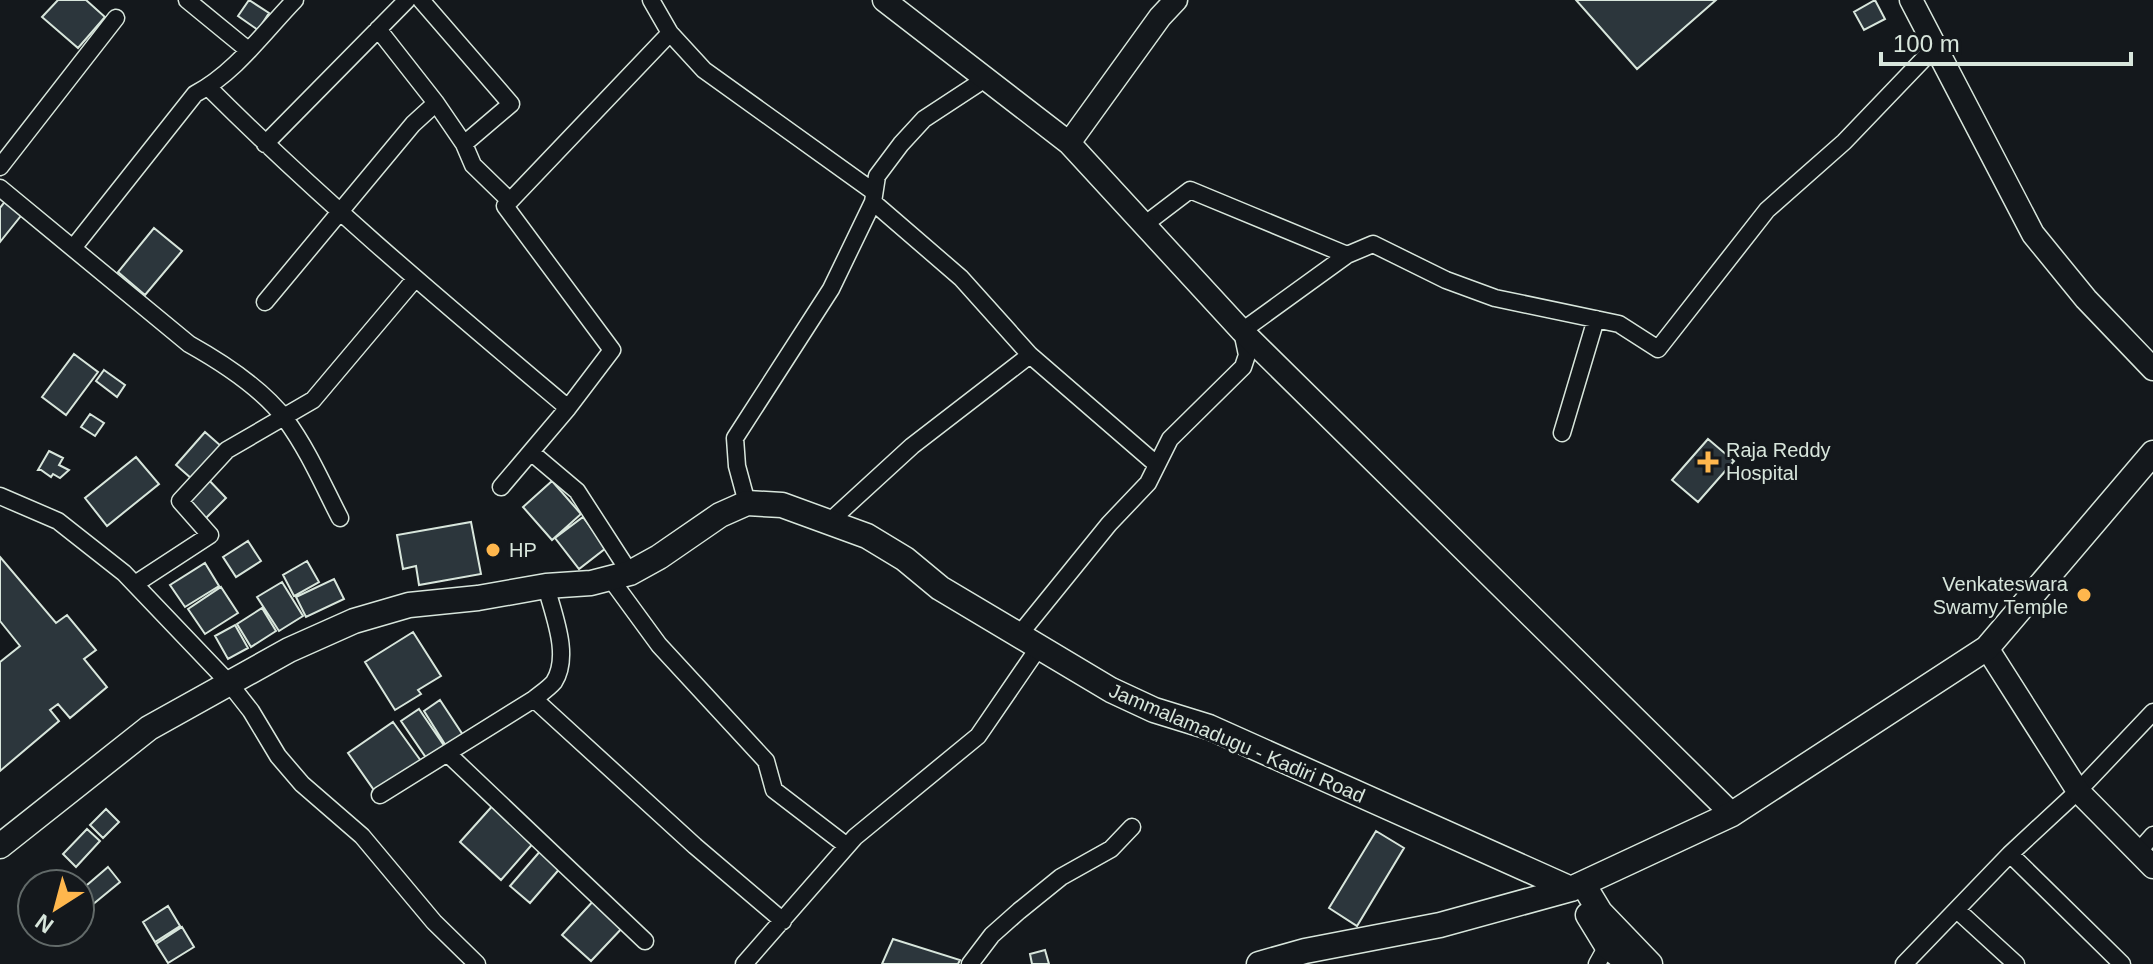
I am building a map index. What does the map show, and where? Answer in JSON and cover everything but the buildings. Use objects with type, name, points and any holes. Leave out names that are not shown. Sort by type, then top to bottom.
[{"type":"main road","points":[[884,0],[1069,143],[1242,331],[1732,814]]},
{"type":"main road","points":[[1069,143],[1160,17],[1176,0]]},
{"type":"main road","points":[[1911,0],[2033,234],[2086,299],[2153,369]]},
{"type":"main road","points":[[1259,964],[1305,951],[1440,925],[1577,886],[1732,814],[1987,648],[2149,465]]},
{"type":"main road","points":[[0,846],[149,728],[289,650],[354,621],[409,605],[478,598],[546,586],[591,583],[620,576],[659,557],[720,515],[747,503]]},
{"type":"main road","name":"Jammalamadugu - Kadiri Road","points":[[747,503],[782,505],[867,536],[905,559],[940,588],[1111,690],[1154,710],[1209,727],[1577,886]]},
{"type":"main road","points":[[1987,648],[2078,791],[2145,859]]},
{"type":"main road","points":[[1577,886],[1602,955],[1630,964]]},
{"type":"main road","points":[[1577,886],[1650,964]]},
{"type":"street","points":[[187,0],[248,50]]},
{"type":"street","points":[[73,248],[195,94],[208,87],[248,50],[295,0]]},
{"type":"street","points":[[265,144],[407,0]]},
{"type":"street","points":[[421,0],[511,104],[464,144]]},
{"type":"street","points":[[651,0],[670,33],[704,70],[874,197],[961,278],[1030,355],[1156,464]]},
{"type":"street","points":[[0,167],[116,18]]},
{"type":"street","points":[[378,29],[436,103],[464,144],[473,165],[510,201]]},
{"type":"street","points":[[501,487],[532,453],[612,350],[505,206],[670,33]]},
{"type":"street","points":[[744,964],[865,828],[978,736],[1029,641],[1109,524],[1148,483],[1170,439],[1243,367],[1247,355],[1242,331],[1347,255],[1373,244],[1446,280],[1495,298],[1619,324],[1658,349],[1767,210],[1844,142],[1936,46]]},
{"type":"street","points":[[747,503],[737,466],[735,438],[831,289],[874,197],[877,176],[924,119],[985,79]]},
{"type":"street","points":[[208,87],[340,213],[568,408]]},
{"type":"street","points":[[265,302],[413,124],[436,103]]},
{"type":"street","points":[[0,188],[189,344],[220,361],[285,418],[312,462],[340,518]]},
{"type":"street","points":[[1144,225],[1190,190],[1347,255]]},
{"type":"street","points":[[135,584],[210,535],[180,501],[227,450],[313,400],[415,279]]},
{"type":"street","points":[[1562,433],[1596,319]]},
{"type":"street","points":[[829,522],[912,446],[1030,355]]},
{"type":"street","points":[[532,453],[577,491],[659,645],[766,761],[774,790],[847,846]]},
{"type":"street","points":[[0,496],[58,521],[135,584],[229,683],[251,711],[278,756],[302,784],[362,836],[434,922],[477,964]]},
{"type":"street","points":[[380,795],[534,699],[553,683],[560,666],[561,647],[546,586]]},
{"type":"street","points":[[534,699],[695,846],[783,921]]},
{"type":"street","points":[[1906,963],[2153,712]]},
{"type":"street","points":[[447,753],[645,941]]},
{"type":"street","points":[[970,964],[992,935],[1019,911],[1061,877],[1111,849],[1132,827]]},
{"type":"street","points":[[2145,859],[2153,835]]},
{"type":"street","points":[[2010,854],[2122,964]]},
{"type":"street","points":[[1957,910],[2016,964]]},
{"type":"place","name":"Raja Reddy Hospital","points":[[1708,462]]},
{"type":"place","name":"HP","points":[[493,550]]},
{"type":"place","name":"Venkateswara Swamy Temple","points":[[2084,595]]}]
